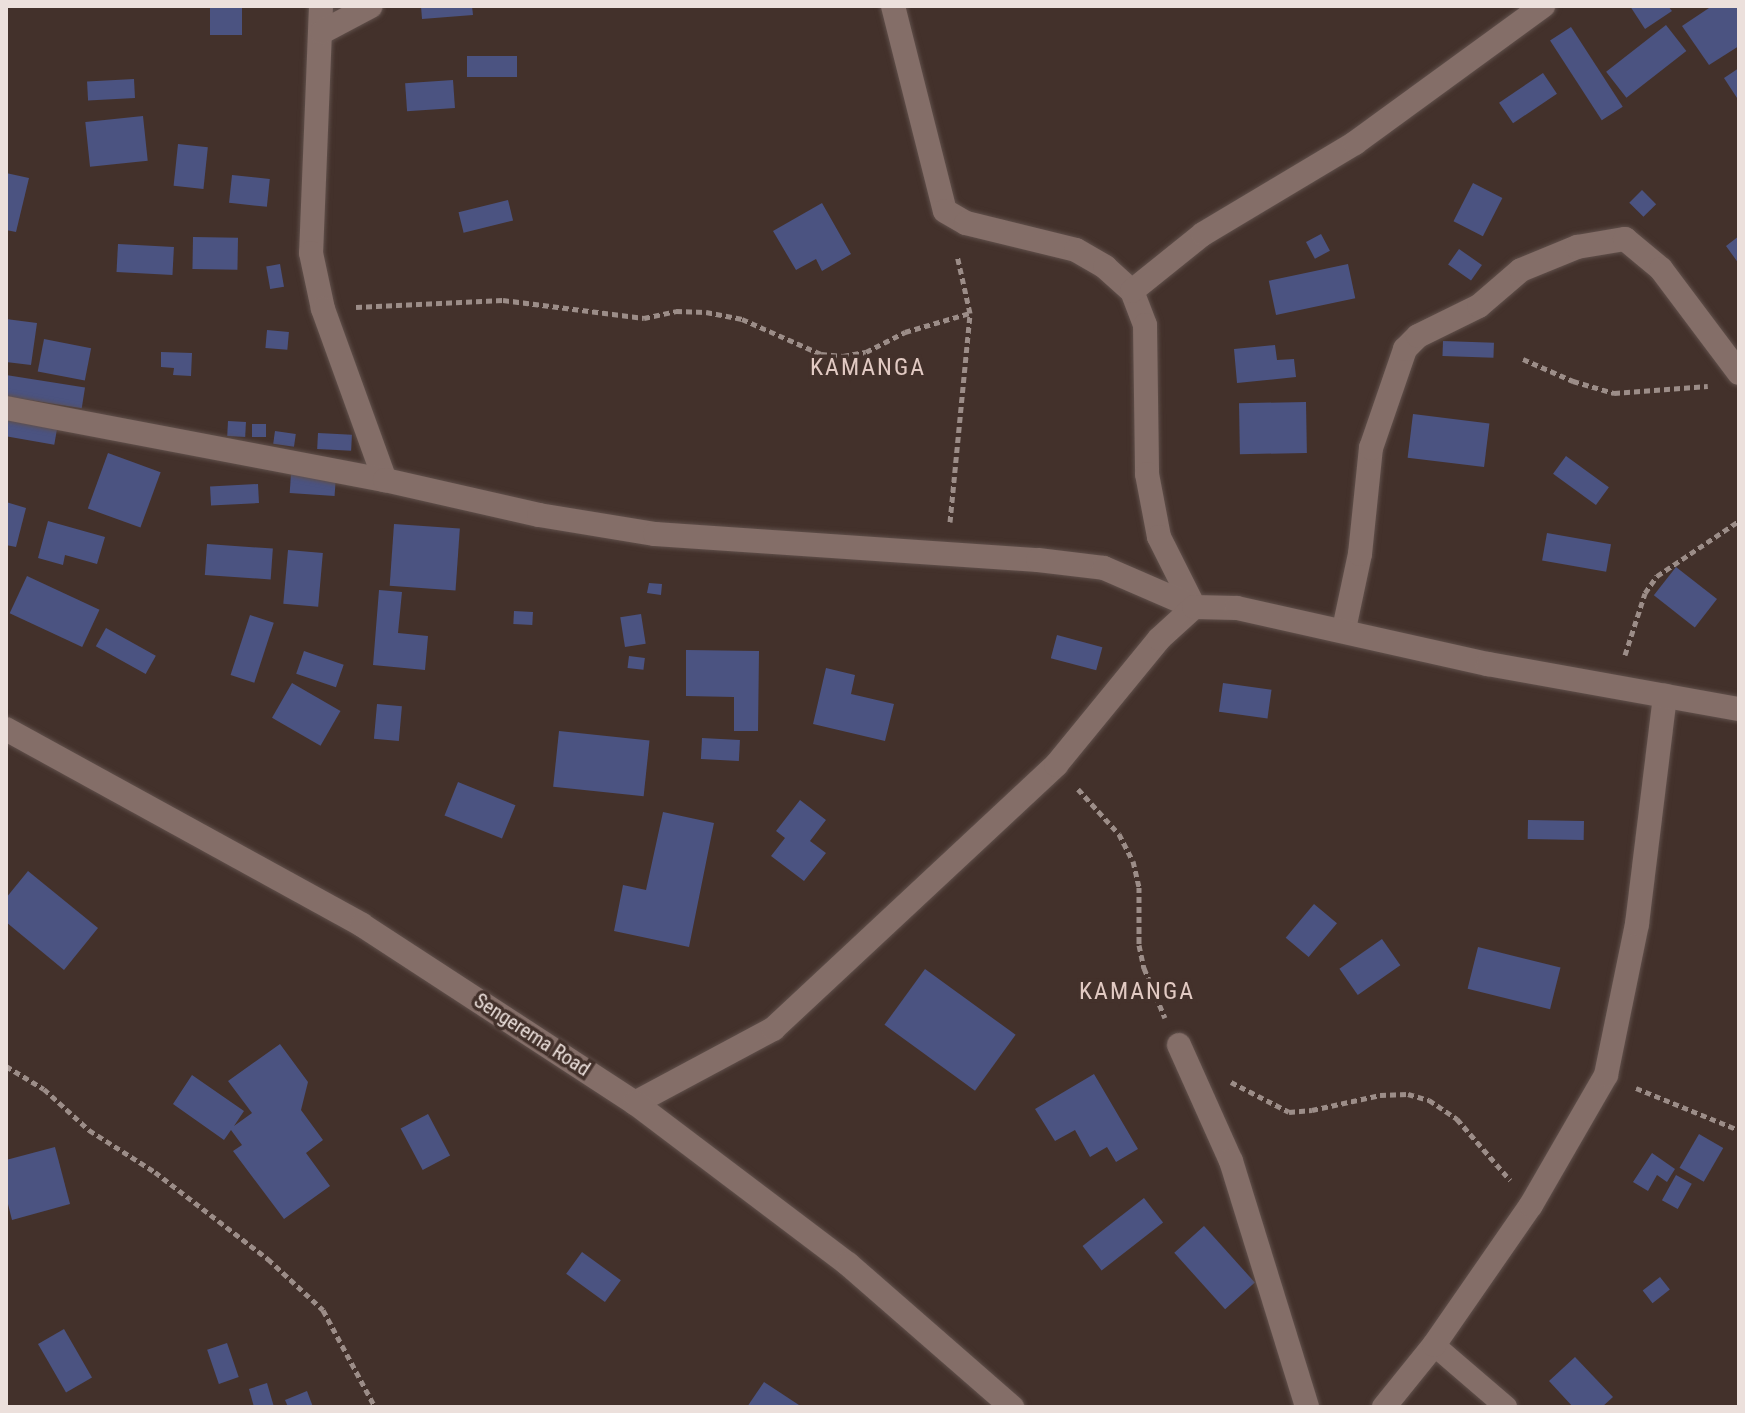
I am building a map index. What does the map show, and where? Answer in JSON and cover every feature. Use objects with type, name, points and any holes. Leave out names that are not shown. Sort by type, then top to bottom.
[{"type":"street","points":[[321,6],[310,210],[311,253],[323,309],[385,480]]},
{"type":"street","points":[[322,32],[371,6]]},
{"type":"street","points":[[893,6],[945,211],[966,223],[1076,250],[1105,267],[1132,291],[1145,325],[1147,474],[1159,537],[1194,607]]},
{"type":"street","points":[[1132,291],[1203,234],[1355,143],[1543,6]]},
{"type":"street","points":[[1344,629],[1360,554],[1371,448],[1405,349],[1418,336],[1479,306],[1521,270],[1577,247],[1625,239],[1661,269],[1739,373]]},
{"type":"street","points":[[6,408],[385,480],[539,515],[655,534],[1104,568],[1194,607],[1237,608],[1344,629],[1488,664],[1739,709]]},
{"type":"street","points":[[635,1103],[773,1029],[1056,765],[1159,639],[1194,607]]},
{"type":"street","points":[[1384,1407],[1434,1345],[1531,1205],[1606,1075],[1637,924],[1665,696]]},
{"type":"street","name":"Sengerema Road","points":[[6,729],[362,925],[635,1103],[848,1264],[1012,1407]]},
{"type":"street","points":[[1179,1045],[1231,1161],[1307,1407]]},
{"type":"lane","points":[[1434,1345],[1506,1407]]},
{"type":"path","points":[[945,211],[970,313],[948,555]]},
{"type":"path","points":[[323,309],[503,300],[644,318],[676,311],[706,312],[742,319],[821,354],[843,356],[866,352],[905,332],[970,313]]},
{"type":"path","points":[[1523,359],[1573,381],[1614,393],[1700,384],[1719,389]]},
{"type":"path","points":[[1615,686],[1647,587],[1662,571],[1739,521]]},
{"type":"path","points":[[1056,765],[1119,834],[1133,861],[1139,887],[1139,945],[1144,968],[1179,1045]]},
{"type":"path","points":[[6,1066],[44,1089],[89,1130],[155,1172],[268,1259],[323,1310],[375,1407]]},
{"type":"path","points":[[1606,1075],[1739,1130]]},
{"type":"path","points":[[1229,1081],[1289,1112],[1380,1095],[1408,1094],[1429,1100],[1457,1119],[1531,1205]]},
{"type":"building","points":[[210,6],[242,6],[242,35],[210,35]]},
{"type":"building","points":[[421,6],[472,6],[473,15],[422,19]]},
{"type":"building","points":[[1630,6],[1668,6],[1672,11],[1645,29]]},
{"type":"building","points":[[1712,6],[1739,6],[1739,46],[1709,65],[1682,26]]},
{"type":"building","points":[[1666,25],[1686,51],[1626,98],[1606,72]]},
{"type":"building","points":[[1571,27],[1623,107],[1602,120],[1550,41]]},
{"type":"building","points":[[467,56],[517,56],[517,77],[467,77]]},
{"type":"building","points":[[1739,68],[1739,101],[1724,78]]},
{"type":"building","points":[[1543,73],[1557,94],[1513,123],[1499,103]]},
{"type":"building","points":[[134,79],[135,98],[88,100],[87,81]]},
{"type":"building","points":[[453,80],[455,108],[407,111],[405,83]]},
{"type":"building","points":[[143,116],[148,161],[90,167],[85,122]]},
{"type":"building","points":[[178,144],[208,147],[203,189],[174,186]]},
{"type":"building","points":[[6,173],[29,178],[16,232],[6,230]]},
{"type":"building","points":[[232,175],[270,179],[267,207],[229,203]]},
{"type":"building","points":[[1473,183],[1502,198],[1483,236],[1453,221]]},
{"type":"building","points":[[1642,190],[1656,204],[1643,217],[1629,203]]},
{"type":"building","points":[[508,200],[513,220],[464,233],[459,212]]},
{"type":"building","points":[[822,203],[851,254],[822,271],[816,259],[796,270],[773,231]]},
{"type":"building","points":[[1321,234],[1330,251],[1315,259],[1306,242]]},
{"type":"building","points":[[1739,236],[1739,264],[1726,246]]},
{"type":"building","points":[[193,237],[238,238],[237,270],[192,269]]},
{"type":"building","points":[[118,244],[174,247],[172,275],[117,272]]},
{"type":"building","points":[[1459,249],[1482,265],[1471,281],[1448,265]]},
{"type":"building","points":[[280,264],[284,287],[270,289],[266,266]]},
{"type":"building","points":[[1348,264],[1355,298],[1276,315],[1269,281]]},
{"type":"building","points":[[6,319],[37,323],[31,365],[6,362]]},
{"type":"building","points":[[267,330],[289,332],[287,350],[265,348]]},
{"type":"building","points":[[44,339],[91,348],[85,381],[38,371]]},
{"type":"building","points":[[1443,341],[1494,343],[1493,358],[1442,356]]},
{"type":"building","points":[[1275,345],[1277,360],[1294,359],[1296,377],[1237,383],[1234,349]]},
{"type":"building","points":[[161,352],[192,353],[191,376],[173,375],[174,368],[161,367]]},
{"type":"building","points":[[6,375],[85,388],[82,408],[6,396]]},
{"type":"building","points":[[1306,402],[1307,453],[1240,454],[1239,403]]},
{"type":"building","points":[[1413,414],[1489,423],[1484,467],[1408,458]]},
{"type":"building","points":[[6,419],[57,428],[54,445],[6,436]]},
{"type":"building","points":[[228,421],[246,422],[245,437],[227,436]]},
{"type":"building","points":[[252,424],[266,424],[266,437],[252,437]]},
{"type":"building","points":[[275,431],[296,434],[294,447],[273,444]]},
{"type":"building","points":[[318,433],[352,435],[351,451],[317,449]]},
{"type":"building","points":[[108,453],[161,472],[140,528],[88,508]]},
{"type":"building","points":[[1566,456],[1609,487],[1596,505],[1553,474]]},
{"type":"building","points":[[291,474],[336,477],[335,496],[290,493]]},
{"type":"building","points":[[258,484],[259,503],[211,505],[210,487]]},
{"type":"building","points":[[6,502],[26,508],[16,547],[6,545]]},
{"type":"building","points":[[48,521],[105,537],[97,564],[65,555],[63,565],[38,558]]},
{"type":"building","points":[[394,524],[460,529],[456,590],[390,586]]},
{"type":"building","points":[[1547,533],[1611,544],[1606,572],[1542,561]]},
{"type":"building","points":[[207,544],[273,549],[271,580],[205,575]]},
{"type":"building","points":[[288,550],[323,553],[318,607],[283,604]]},
{"type":"building","points":[[1676,567],[1717,599],[1695,627],[1654,595]]},
{"type":"building","points":[[27,576],[100,610],[82,647],[10,613]]},
{"type":"building","points":[[649,583],[662,584],[661,595],[647,593]]},
{"type":"building","points":[[379,590],[402,592],[398,633],[428,636],[425,670],[373,665]]},
{"type":"building","points":[[514,611],[533,612],[532,625],[513,624]]},
{"type":"building","points":[[641,614],[646,644],[625,647],[620,617]]},
{"type":"building","points":[[250,615],[274,623],[254,683],[231,675]]},
{"type":"building","points":[[106,628],[156,656],[146,674],[96,646]]},
{"type":"building","points":[[1057,635],[1102,647],[1096,670],[1051,658]]},
{"type":"building","points":[[686,650],[759,651],[758,731],[734,731],[734,697],[686,696]]},
{"type":"building","points":[[304,651],[344,665],[336,687],[296,674]]},
{"type":"building","points":[[629,656],[645,658],[643,670],[628,668]]},
{"type":"building","points":[[826,668],[855,675],[851,694],[894,704],[885,741],[813,724]]},
{"type":"building","points":[[292,683],[340,711],[320,746],[272,718]]},
{"type":"building","points":[[1223,683],[1272,690],[1267,719],[1219,712]]},
{"type":"building","points":[[377,704],[402,706],[399,741],[374,739]]},
{"type":"building","points":[[559,731],[650,741],[644,796],[553,787]]},
{"type":"building","points":[[702,738],[740,740],[739,761],[701,759]]},
{"type":"building","points":[[458,782],[515,805],[502,839],[445,815]]},
{"type":"building","points":[[800,800],[826,820],[810,841],[826,853],[804,881],[771,856],[785,838],[776,831]]},
{"type":"building","points":[[663,812],[714,823],[689,947],[614,931],[623,885],[646,890]]},
{"type":"building","points":[[1528,820],[1584,821],[1584,840],[1528,839]]},
{"type":"building","points":[[28,871],[98,928],[64,970],[6,922],[6,898]]},
{"type":"building","points":[[1314,904],[1337,923],[1309,957],[1286,938]]},
{"type":"building","points":[[1382,939],[1400,965],[1358,995],[1339,969]]},
{"type":"building","points":[[1478,947],[1560,968],[1550,1009],[1468,989]]},
{"type":"building","points":[[925,969],[1016,1035],[975,1091],[884,1025]]},
{"type":"building","points":[[280,1044],[308,1082],[301,1110],[323,1140],[306,1153],[330,1186],[284,1219],[233,1151],[242,1145],[231,1130],[224,1140],[173,1104],[192,1075],[244,1111],[234,1126],[252,1113],[228,1081]]},
{"type":"building","points":[[1094,1074],[1138,1149],[1116,1162],[1107,1147],[1090,1157],[1075,1130],[1055,1141],[1035,1109]]},
{"type":"building","points":[[428,1114],[450,1155],[423,1170],[401,1129]]},
{"type":"building","points":[[1699,1134],[1723,1148],[1704,1182],[1680,1168]]},
{"type":"building","points":[[55,1147],[70,1204],[12,1220],[6,1196],[6,1160]]},
{"type":"building","points":[[1652,1153],[1675,1169],[1667,1182],[1657,1175],[1648,1191],[1633,1182]]},
{"type":"building","points":[[1676,1175],[1692,1184],[1678,1209],[1662,1200]]},
{"type":"building","points":[[1144,1198],[1163,1222],[1102,1270],[1083,1246]]},
{"type":"building","points":[[1204,1226],[1255,1282],[1225,1309],[1174,1253]]},
{"type":"building","points":[[582,1252],[621,1280],[605,1302],[566,1274]]},
{"type":"building","points":[[1660,1277],[1670,1290],[1653,1303],[1643,1291]]},
{"type":"building","points":[[64,1329],[92,1377],[66,1392],[38,1344]]},
{"type":"building","points":[[227,1343],[239,1377],[219,1384],[207,1350]]},
{"type":"building","points":[[1575,1357],[1613,1397],[1602,1407],[1573,1407],[1549,1381]]},
{"type":"building","points":[[764,1382],[802,1407],[747,1407]]},
{"type":"building","points":[[267,1383],[274,1407],[254,1407],[249,1389]]},
{"type":"building","points":[[307,1391],[313,1407],[288,1407],[285,1400]]},
{"type":"district","name":"KAMANGA","points":[[868,368]]},
{"type":"district","name":"KAMANGA","points":[[1137,992]]}]
